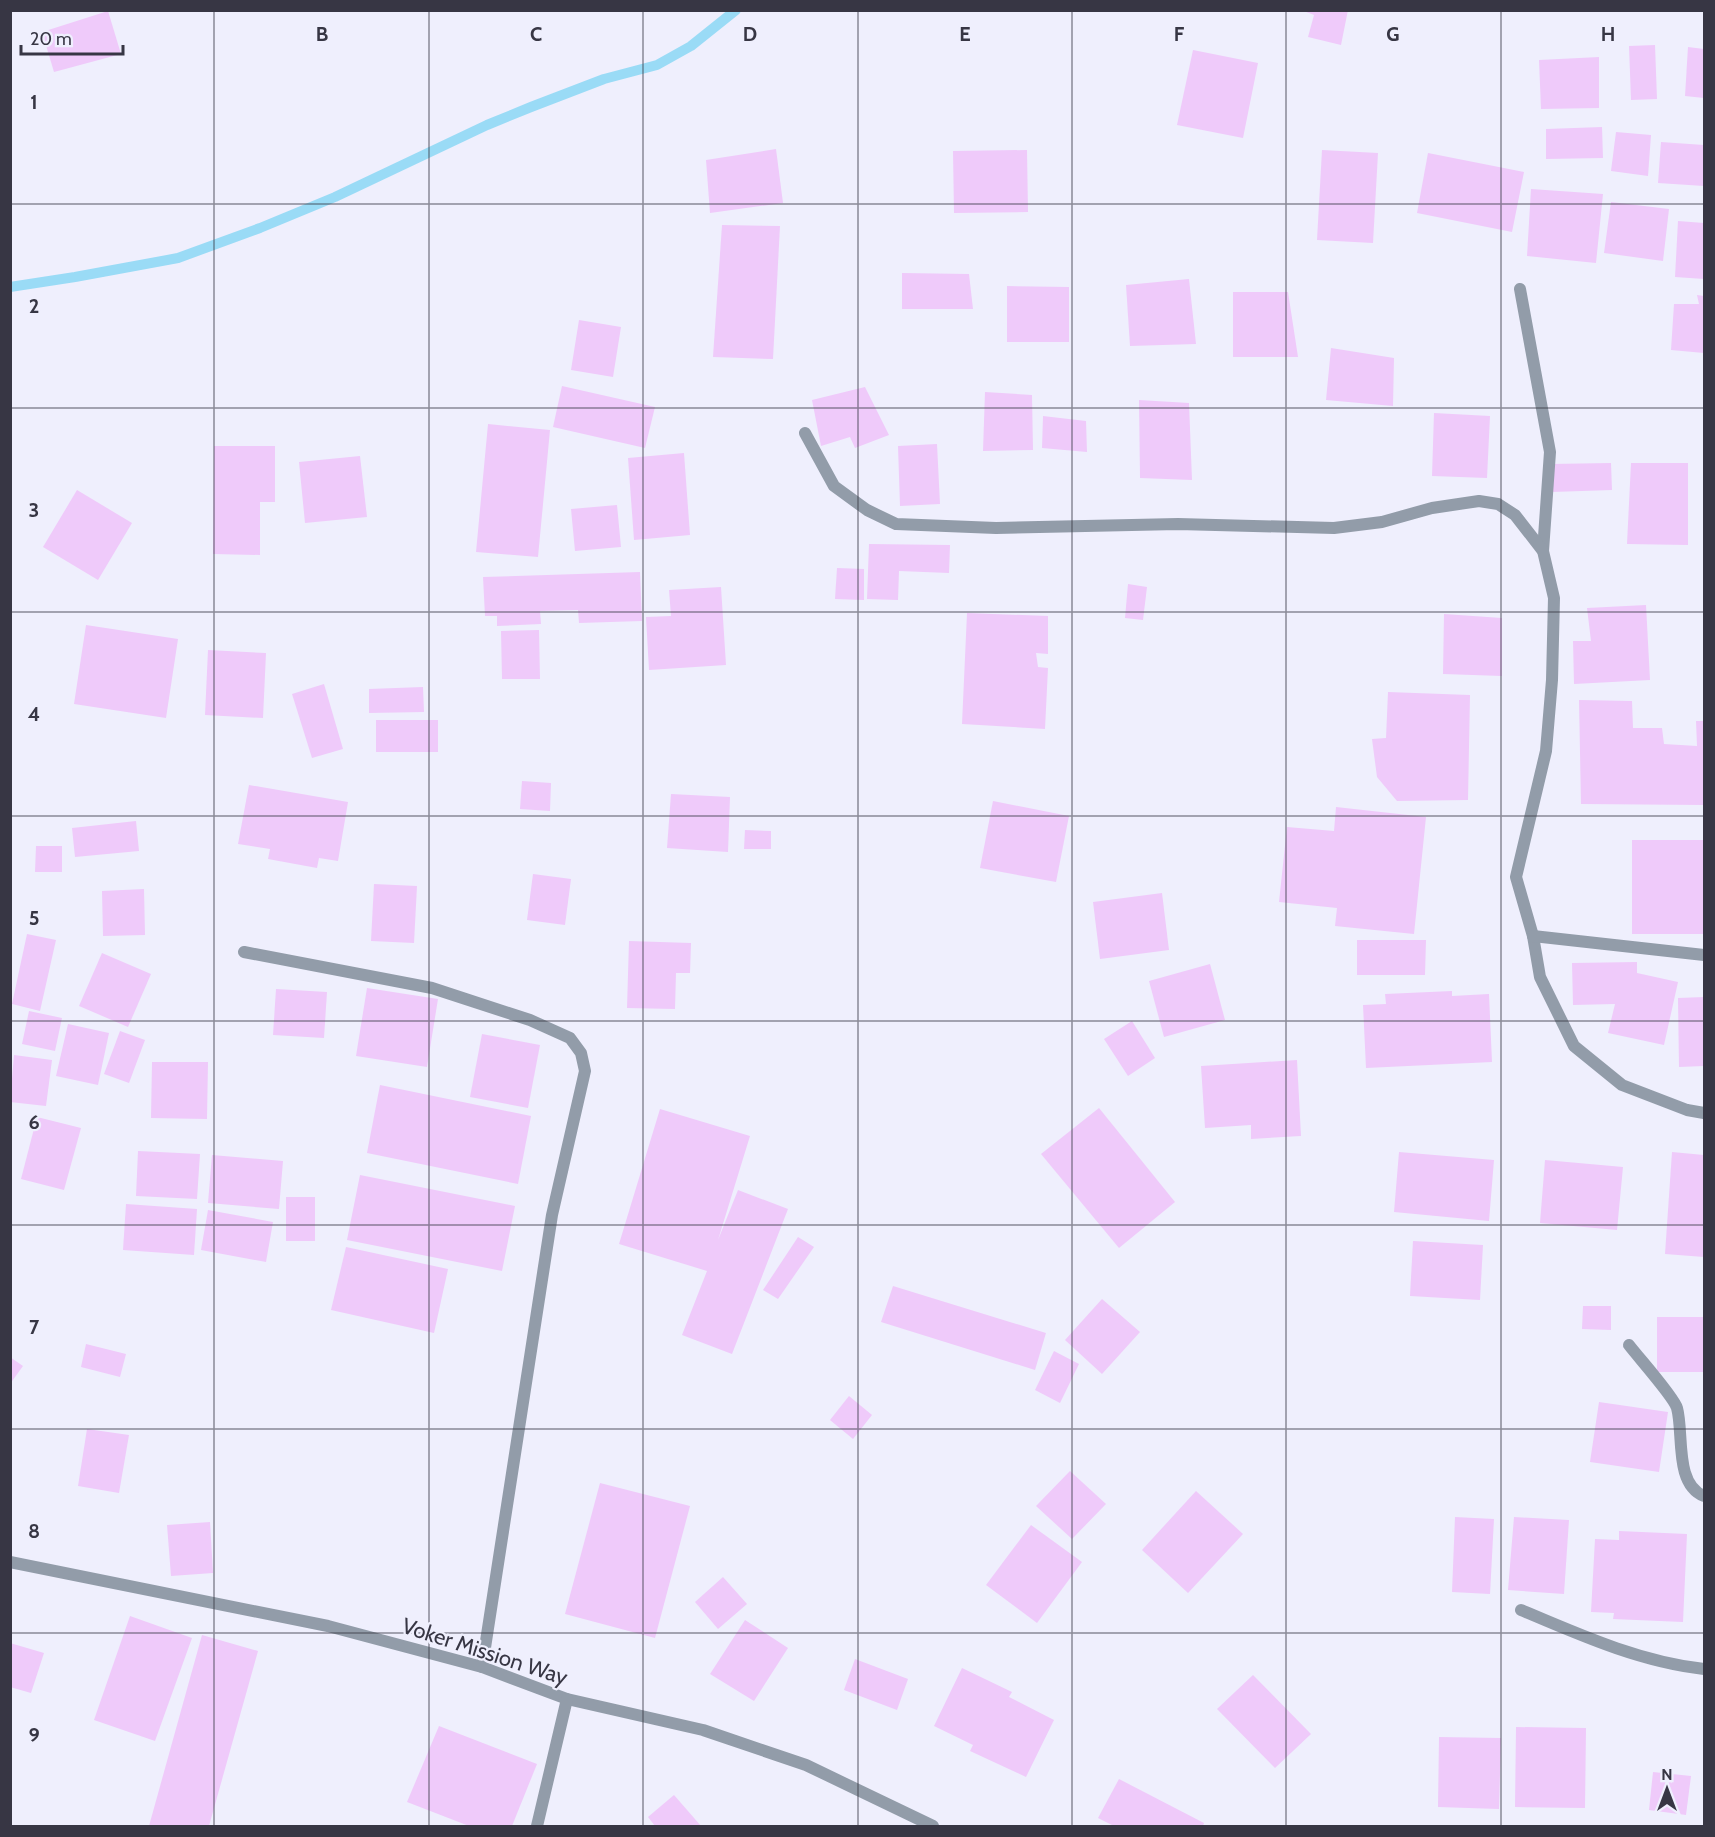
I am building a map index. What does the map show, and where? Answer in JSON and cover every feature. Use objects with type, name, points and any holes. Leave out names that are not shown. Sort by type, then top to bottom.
[{"type":"street","points":[[1520,289],[1550,452],[1543,551],[1554,598],[1552,680],[1546,751],[1516,877],[1533,936],[1540,976],[1574,1046],[1622,1085],[1687,1110],[1704,1113]]},
{"type":"street","points":[[805,433],[834,486],[867,510],[896,524],[996,528],[1178,525],[1334,528],[1382,522],[1432,508],[1479,501],[1498,504],[1515,515],[1543,551]]},
{"type":"street","points":[[1533,936],[1704,955]]},
{"type":"street","points":[[244,952],[432,988],[530,1020],[570,1038],[580,1053],[585,1071],[552,1215],[482,1667]]},
{"type":"street","points":[[1629,1345],[1676,1406],[1684,1471],[1697,1493],[1704,1496]]},
{"type":"street","name":"Voker Mission Way","points":[[10,1562],[328,1626],[482,1667],[567,1699],[703,1730],[806,1765],[933,1827]]},
{"type":"street","points":[[1521,1610],[1594,1641],[1644,1657],[1704,1669]]},
{"type":"street","points":[[537,1827],[567,1699]]},
{"type":"building","points":[[1301,10],[1348,10],[1341,45],[1308,37],[1314,15]]},
{"type":"building","points":[[108,11],[121,54],[54,72],[42,32]]},
{"type":"building","points":[[1655,45],[1657,99],[1631,100],[1629,46]]},
{"type":"building","points":[[1688,47],[1704,49],[1704,98],[1685,96]]},
{"type":"building","points":[[1193,50],[1258,63],[1243,138],[1177,125]]},
{"type":"building","points":[[1599,57],[1599,108],[1541,109],[1539,60]]},
{"type":"building","points":[[1602,127],[1603,158],[1546,159],[1546,129]]},
{"type":"building","points":[[1616,132],[1651,135],[1648,176],[1611,171]]},
{"type":"building","points":[[1661,142],[1704,145],[1704,186],[1658,183]]},
{"type":"building","points":[[776,149],[783,203],[710,213],[706,160]]},
{"type":"building","points":[[1027,150],[1028,212],[954,213],[953,151]]},
{"type":"building","points":[[1322,150],[1378,153],[1373,243],[1317,240]]},
{"type":"building","points":[[1428,153],[1524,172],[1512,232],[1417,213]]},
{"type":"building","points":[[1531,189],[1603,194],[1596,263],[1527,256]]},
{"type":"building","points":[[1611,202],[1669,209],[1663,261],[1604,253]]},
{"type":"building","points":[[1678,221],[1704,223],[1704,279],[1675,277]]},
{"type":"building","points":[[722,225],[780,226],[773,359],[713,357]]},
{"type":"building","points":[[902,273],[969,274],[973,309],[902,309]]},
{"type":"building","points":[[1189,279],[1196,344],[1130,346],[1126,285]]},
{"type":"building","points":[[1007,286],[1069,287],[1069,342],[1007,342]]},
{"type":"building","points":[[1233,292],[1288,292],[1298,357],[1233,357]]},
{"type":"building","points":[[1697,295],[1704,296],[1704,353],[1671,350],[1674,304],[1699,304]]},
{"type":"building","points":[[579,320],[621,327],[613,377],[571,370]]},
{"type":"building","points":[[1331,348],[1394,358],[1393,406],[1326,400]]},
{"type":"building","points":[[562,386],[655,407],[645,448],[553,427]]},
{"type":"building","points":[[865,387],[889,435],[855,448],[850,437],[821,446],[812,400]]},
{"type":"building","points":[[985,392],[1032,395],[1033,450],[983,451]]},
{"type":"building","points":[[1139,400],[1189,403],[1192,480],[1140,478]]},
{"type":"building","points":[[1434,413],[1490,416],[1487,478],[1432,476]]},
{"type":"building","points":[[1043,416],[1086,421],[1087,452],[1042,448]]},
{"type":"building","points":[[488,424],[550,430],[538,557],[476,552]]},
{"type":"building","points":[[937,444],[940,504],[900,506],[898,446]]},
{"type":"building","points":[[214,446],[275,446],[275,502],[260,502],[260,555],[213,554]]},
{"type":"building","points":[[684,453],[690,535],[634,540],[628,458]]},
{"type":"building","points":[[360,456],[367,517],[305,523],[299,462]]},
{"type":"building","points":[[1611,463],[1612,490],[1552,492],[1550,464]]},
{"type":"building","points":[[1631,463],[1688,463],[1688,545],[1627,544]]},
{"type":"building","points":[[77,490],[132,523],[98,580],[43,547]]},
{"type":"building","points":[[617,505],[621,547],[575,551],[571,509]]},
{"type":"building","points":[[869,544],[950,545],[949,573],[899,571],[898,600],[867,599]]},
{"type":"building","points":[[837,568],[864,569],[864,600],[835,599]]},
{"type":"building","points":[[640,572],[642,621],[579,623],[578,610],[540,611],[541,624],[497,626],[497,616],[485,616],[483,577]]},
{"type":"building","points":[[1128,584],[1147,587],[1143,620],[1125,618]]},
{"type":"building","points":[[721,587],[726,665],[649,670],[646,617],[671,616],[669,590]]},
{"type":"building","points":[[1646,605],[1650,680],[1574,684],[1573,641],[1591,641],[1587,608]]},
{"type":"building","points":[[967,613],[1048,616],[1048,654],[1036,653],[1038,667],[1048,668],[1045,729],[962,724]]},
{"type":"building","points":[[1444,614],[1502,618],[1502,676],[1443,674]]},
{"type":"building","points":[[86,625],[178,639],[166,718],[74,704]]},
{"type":"building","points":[[539,630],[540,679],[502,679],[501,631]]},
{"type":"building","points":[[208,650],[266,653],[263,718],[205,715]]},
{"type":"building","points":[[324,684],[343,749],[312,758],[292,694]]},
{"type":"building","points":[[423,687],[424,712],[369,713],[369,689]]},
{"type":"building","points":[[1388,692],[1470,695],[1468,800],[1397,801],[1377,777],[1372,739],[1386,738]]},
{"type":"building","points":[[1579,700],[1632,701],[1633,728],[1662,728],[1664,744],[1697,746],[1696,721],[1704,721],[1704,805],[1581,804]]},
{"type":"building","points":[[376,720],[438,720],[438,752],[376,752]]},
{"type":"building","points":[[522,781],[551,783],[550,811],[520,809]]},
{"type":"building","points":[[249,785],[348,802],[338,861],[319,858],[317,868],[268,859],[270,849],[238,844]]},
{"type":"building","points":[[671,794],[730,797],[728,852],[667,848]]},
{"type":"building","points":[[993,801],[1069,816],[1056,882],[980,868]]},
{"type":"building","points":[[1336,807],[1426,817],[1414,934],[1335,926],[1337,908],[1279,902],[1287,827],[1334,831]]},
{"type":"building","points":[[136,821],[139,851],[75,857],[72,828]]},
{"type":"building","points":[[745,830],[771,831],[771,849],[744,849]]},
{"type":"building","points":[[1632,840],[1704,840],[1704,934],[1632,934]]},
{"type":"building","points":[[36,846],[62,846],[62,872],[35,872]]},
{"type":"building","points":[[533,874],[571,879],[565,925],[527,920]]},
{"type":"building","points":[[374,884],[417,886],[414,943],[371,941]]},
{"type":"building","points":[[144,889],[145,935],[103,936],[102,891]]},
{"type":"building","points":[[1162,893],[1169,950],[1100,959],[1093,902]]},
{"type":"building","points":[[27,934],[56,940],[40,1011],[12,1004]]},
{"type":"building","points":[[1357,940],[1426,940],[1425,975],[1357,975]]},
{"type":"building","points":[[629,941],[691,943],[690,973],[676,973],[675,1009],[627,1008]]},
{"type":"building","points":[[102,953],[151,974],[128,1027],[79,1006]]},
{"type":"building","points":[[1637,962],[1637,973],[1678,982],[1664,1045],[1608,1033],[1615,1004],[1573,1005],[1572,963]]},
{"type":"building","points":[[1210,964],[1225,1020],[1164,1037],[1149,981]]},
{"type":"building","points":[[367,988],[438,999],[427,1067],[356,1056]]},
{"type":"building","points":[[276,989],[327,992],[324,1038],[273,1035]]},
{"type":"building","points":[[1452,991],[1452,996],[1489,994],[1492,1062],[1366,1068],[1363,1005],[1386,1004],[1385,994]]},
{"type":"building","points":[[1704,997],[1704,1066],[1679,1067],[1678,998]]},
{"type":"building","points":[[29,1011],[62,1018],[55,1051],[22,1044]]},
{"type":"building","points":[[1132,1021],[1155,1058],[1128,1076],[1104,1039]]},
{"type":"building","points":[[68,1024],[109,1033],[98,1085],[56,1076]]},
{"type":"building","points":[[120,1031],[145,1040],[129,1083],[104,1074]]},
{"type":"building","points":[[482,1034],[540,1045],[528,1108],[470,1097]]},
{"type":"building","points":[[14,1055],[52,1060],[46,1106],[10,1102]]},
{"type":"building","points":[[1297,1060],[1301,1136],[1251,1139],[1251,1125],[1205,1128],[1201,1066]]},
{"type":"building","points":[[152,1062],[208,1062],[207,1119],[151,1118]]},
{"type":"building","points":[[380,1085],[531,1116],[518,1184],[367,1153]]},
{"type":"building","points":[[1099,1108],[1175,1202],[1119,1248],[1041,1154]]},
{"type":"building","points":[[660,1109],[750,1136],[718,1240],[738,1190],[788,1209],[732,1354],[682,1335],[707,1271],[619,1244]]},
{"type":"building","points":[[37,1117],[81,1128],[64,1190],[21,1179]]},
{"type":"building","points":[[138,1151],[200,1154],[197,1199],[136,1196]]},
{"type":"building","points":[[1399,1152],[1494,1160],[1489,1221],[1394,1212]]},
{"type":"building","points":[[1672,1152],[1704,1155],[1704,1257],[1665,1254]]},
{"type":"building","points":[[212,1155],[283,1161],[279,1209],[208,1203]]},
{"type":"building","points":[[1545,1160],[1623,1167],[1617,1230],[1540,1223]]},
{"type":"building","points":[[360,1175],[515,1206],[502,1271],[347,1240]]},
{"type":"building","points":[[286,1197],[315,1197],[315,1241],[286,1241]]},
{"type":"building","points":[[126,1204],[197,1209],[194,1255],[123,1250]]},
{"type":"building","points":[[208,1210],[273,1222],[266,1262],[201,1250]]},
{"type":"building","points":[[798,1237],[814,1247],[778,1299],[763,1290]]},
{"type":"building","points":[[1413,1241],[1483,1245],[1480,1300],[1410,1296]]},
{"type":"building","points":[[346,1247],[448,1269],[434,1333],[331,1310]]},
{"type":"building","points":[[893,1286],[1046,1333],[1035,1370],[881,1322]]},
{"type":"building","points":[[1102,1299],[1140,1332],[1102,1374],[1065,1340]]},
{"type":"building","points":[[1583,1306],[1611,1306],[1611,1330],[1582,1329]]},
{"type":"building","points":[[1657,1317],[1704,1317],[1704,1372],[1657,1372]]},
{"type":"building","points":[[86,1344],[126,1354],[120,1377],[81,1367]]},
{"type":"building","points":[[1054,1351],[1079,1364],[1060,1403],[1035,1390]]},
{"type":"building","points":[[10,1357],[23,1366],[10,1384]]},
{"type":"building","points":[[849,1396],[872,1415],[853,1439],[830,1420]]},
{"type":"building","points":[[1599,1402],[1668,1412],[1659,1472],[1590,1462]]},
{"type":"building","points":[[87,1429],[129,1435],[119,1493],[78,1486]]},
{"type":"building","points":[[1070,1471],[1106,1504],[1072,1539],[1036,1506]]},
{"type":"building","points":[[600,1483],[690,1506],[655,1638],[565,1614]]},
{"type":"building","points":[[1196,1491],[1243,1534],[1188,1593],[1142,1550]]},
{"type":"building","points":[[1455,1517],[1494,1519],[1490,1594],[1452,1592]]},
{"type":"building","points":[[1514,1517],[1569,1520],[1564,1594],[1508,1590]]},
{"type":"building","points":[[210,1522],[213,1573],[171,1576],[167,1525]]},
{"type":"building","points":[[1031,1525],[1082,1562],[1037,1623],[986,1585]]},
{"type":"building","points":[[1619,1531],[1687,1534],[1683,1622],[1613,1619],[1614,1613],[1591,1612],[1595,1539],[1619,1540]]},
{"type":"building","points":[[723,1577],[747,1604],[718,1629],[695,1602]]},
{"type":"building","points":[[130,1616],[192,1638],[155,1741],[94,1720]]},
{"type":"building","points":[[745,1620],[788,1648],[754,1701],[710,1674]]},
{"type":"building","points":[[202,1635],[258,1651],[209,1826],[149,1826]]},
{"type":"building","points":[[10,1643],[44,1653],[31,1693],[10,1687]]},
{"type":"building","points":[[855,1659],[908,1679],[897,1710],[844,1690]]},
{"type":"building","points":[[962,1668],[1012,1692],[1009,1697],[1054,1720],[1026,1777],[970,1751],[973,1745],[934,1726]]},
{"type":"building","points":[[1253,1675],[1311,1734],[1275,1768],[1217,1709]]},
{"type":"building","points":[[439,1726],[537,1764],[512,1826],[469,1826],[407,1802]]},
{"type":"building","points":[[1516,1727],[1586,1728],[1585,1808],[1515,1807]]},
{"type":"building","points":[[1439,1737],[1501,1738],[1499,1809],[1438,1807]]},
{"type":"building","points":[[1653,1772],[1691,1776],[1686,1815],[1649,1810]]},
{"type":"building","points":[[1119,1779],[1204,1823],[1203,1826],[1114,1826],[1098,1818]]},
{"type":"building","points":[[674,1795],[701,1826],[655,1826],[648,1817]]},
{"type":"waterway","points":[[10,287],[178,258],[260,228],[335,197],[487,125],[604,79],[657,65],[691,46],[736,10]]}]
